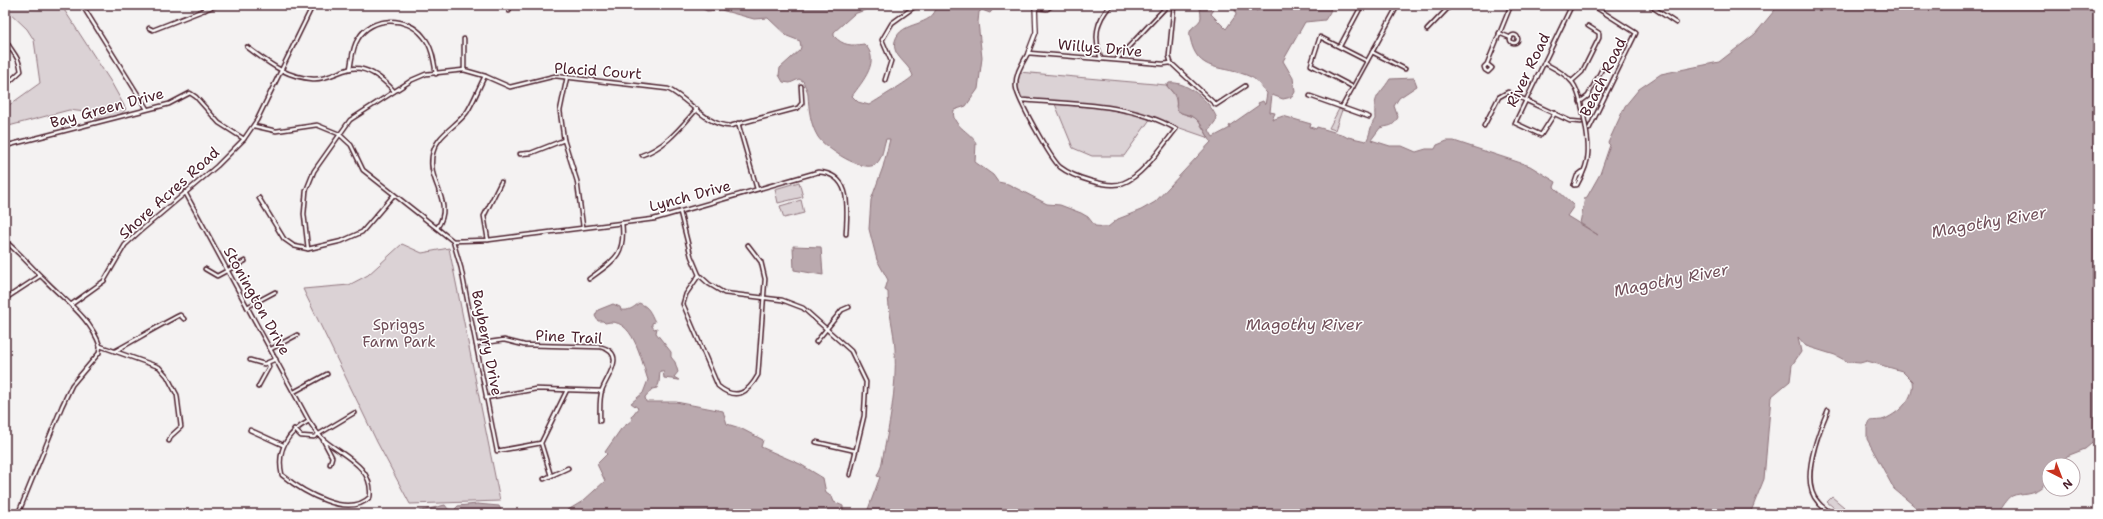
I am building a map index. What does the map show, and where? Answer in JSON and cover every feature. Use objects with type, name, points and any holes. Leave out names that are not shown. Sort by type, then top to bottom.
[{"type":"street","points":[[82,5],[147,109]]},
{"type":"street","points":[[203,5],[205,10]]},
{"type":"street","points":[[150,28],[153,30],[217,5]]},
{"type":"street","name":"Shore Acres Road","points":[[72,304],[104,281],[125,245],[217,166],[244,139],[254,126],[313,5]]},
{"type":"street","points":[[509,11],[510,5]]},
{"type":"street","points":[[885,80],[891,61],[882,40],[892,23],[917,5]]},
{"type":"street","points":[[1021,100],[1100,107],[1156,120],[1176,129],[1135,177],[1122,184],[1113,186],[1102,184],[1064,170],[1059,165],[1051,155],[1021,100],[1016,88],[1017,76],[1036,32],[1035,7],[1047,9],[1053,5]]},
{"type":"street","points":[[1101,59],[1095,39],[1100,18],[1110,5]]},
{"type":"street","points":[[1117,60],[1168,5]]},
{"type":"street","points":[[1174,5],[1169,56],[1171,63],[1216,105],[1245,86]]},
{"type":"street","points":[[1340,46],[1362,5]]},
{"type":"street","points":[[1342,107],[1398,5]]},
{"type":"street","points":[[1427,30],[1451,5]]},
{"type":"street","points":[[1487,64],[1511,5]]},
{"type":"street","points":[[1528,5],[1532,7],[1534,5]]},
{"type":"street","name":"River Road","points":[[1555,113],[1541,135],[1515,123],[1572,5]]},
{"type":"street","name":"Beach Road","points":[[1589,130],[1636,34],[1592,5]]},
{"type":"street","points":[[1649,5],[1676,23]]},
{"type":"street","points":[[350,69],[352,53],[358,39],[367,29],[376,24],[388,21],[402,22],[423,36],[429,47],[436,74]]},
{"type":"street","points":[[1572,81],[1582,72],[1599,38],[1599,33],[1588,26]]},
{"type":"street","points":[[1499,33],[1510,38]]},
{"type":"street","points":[[1353,87],[1311,65],[1320,37],[1367,61]]},
{"type":"street","points":[[5,38],[8,44],[18,55],[21,70],[5,86]]},
{"type":"street","points":[[464,39],[464,70]]},
{"type":"street","points":[[247,48],[281,72],[314,79],[350,69],[367,71],[376,74],[385,80],[394,91]]},
{"type":"street","points":[[1372,52],[1405,69]]},
{"type":"street","name":"Willys Drive","points":[[1028,53],[1171,63]]},
{"type":"street","points":[[1544,63],[1572,81],[1580,102],[1588,154],[1581,178],[1575,186],[1574,183],[1577,176],[1582,172]]},
{"type":"street","points":[[1580,102],[1588,96],[1602,69]]},
{"type":"street","name":"Placid Court","points":[[308,249],[304,214],[306,191],[314,171],[350,120],[412,80],[426,74],[464,70],[485,76],[510,87],[555,76],[668,88],[679,94],[716,123],[730,126],[798,108],[802,103],[801,86]]},
{"type":"street","points":[[437,228],[444,215],[443,202],[433,172],[432,158],[435,146],[442,135],[468,111],[485,76]]},
{"type":"street","points":[[567,77],[560,112],[564,140],[577,181],[583,227]]},
{"type":"street","points":[[1484,126],[1501,94],[1508,92],[1573,122],[1581,122]]},
{"type":"street","name":"Bay Green Drive","points":[[5,146],[169,104],[186,94],[193,94],[219,123],[244,139]]},
{"type":"street","points":[[1310,96],[1369,117]]},
{"type":"street","points":[[642,155],[656,150],[668,141],[697,109]]},
{"type":"street","points":[[738,123],[757,189]]},
{"type":"street","points":[[254,126],[276,131],[317,125],[339,134],[351,145],[363,170],[393,196],[453,241],[488,240],[484,216],[501,182]]},
{"type":"street","points":[[520,154],[531,153],[564,140]]},
{"type":"street","name":"Lynch Drive","points":[[488,240],[654,219],[815,173],[830,174],[841,183],[846,195],[846,234]]},
{"type":"street","name":"Stonington Drive","points":[[185,192],[309,421],[323,439],[347,455],[368,477],[370,484],[370,497],[358,508],[342,509],[326,503],[282,475],[280,465],[283,445],[294,430],[309,421]]},
{"type":"street","points":[[259,198],[284,239],[294,246],[308,249],[356,236],[367,227],[393,196]]},
{"type":"street","points":[[680,212],[691,256],[699,275],[709,284],[724,293],[782,300],[803,308],[850,351],[866,382],[864,416],[850,475]]},
{"type":"street","points":[[589,279],[619,255],[623,236],[622,223]]},
{"type":"street","points":[[5,241],[20,253],[40,276],[80,312],[100,346],[159,367],[167,376],[177,395],[181,427],[171,436],[170,441]]},
{"type":"street","name":"Bayberry Drive","points":[[453,241],[460,260],[497,451],[541,443]]},
{"type":"street","points":[[699,275],[686,294],[683,304],[718,386],[727,394],[739,394],[751,387],[758,375],[765,279],[761,262],[748,245]]},
{"type":"street","points":[[205,269],[217,276],[245,261]]},
{"type":"street","points":[[5,299],[40,276]]},
{"type":"street","points":[[247,307],[274,292]]},
{"type":"street","points":[[816,342],[842,310],[850,307]]},
{"type":"street","points":[[114,351],[157,328],[166,320],[180,316],[184,319]]},
{"type":"street","points":[[271,349],[297,335]]},
{"type":"street","name":"Pine Trail","points":[[476,344],[504,340],[524,345],[606,348],[612,354],[614,364],[602,391],[600,422]]},
{"type":"street","points":[[18,514],[72,385],[99,352],[100,346]]},
{"type":"street","points":[[250,360],[264,364],[276,359]]},
{"type":"street","points":[[258,387],[269,367],[268,363]]},
{"type":"street","points":[[294,392],[327,374]]},
{"type":"street","points":[[486,398],[536,389],[602,391]]},
{"type":"street","points":[[551,476],[541,443],[567,390]]},
{"type":"street","points":[[1828,410],[1822,425],[1810,471],[1814,496],[1818,502],[1832,514]]},
{"type":"street","points":[[294,430],[301,436],[308,438],[318,434],[354,413]]},
{"type":"street","points":[[250,430],[283,445]]},
{"type":"street","points":[[323,439],[332,457],[330,464]]},
{"type":"street","points":[[816,442],[856,451]]},
{"type":"street","points":[[544,479],[568,468]]},
{"type":"green space","points":[[5,5],[61,5],[111,82],[126,109],[120,115],[92,119],[85,112],[69,110],[5,127],[5,108],[40,83],[34,40],[27,29],[5,8]]},
{"type":"green space","points":[[1019,72],[1166,85],[1175,97],[1176,107],[1181,113],[1194,117],[1209,138],[1151,118],[1124,156],[1092,156],[1073,148],[1055,104],[1101,108],[1144,116],[1100,107],[1021,100],[1016,88]]},
{"type":"green space","points":[[1339,109],[1342,110],[1335,130],[1329,128]]},
{"type":"green space","points":[[799,182],[803,197],[778,203],[775,189]]},
{"type":"green space","points":[[801,200],[804,213],[784,218],[780,206]]},
{"type":"green space","name":"Spriggs Farm Park","points":[[402,244],[422,253],[449,248],[500,501],[410,504],[377,442],[303,289],[349,285],[368,275]]},
{"type":"green space","points":[[1832,497],[1844,507],[1839,512],[1827,502]]},
{"type":"water","name":"Magothy River","points":[[704,5],[869,5],[865,10],[854,14],[834,32],[834,36],[844,43],[856,45],[864,44],[869,50],[871,64],[865,78],[852,96],[858,102],[869,105],[913,76],[911,71],[898,55],[894,46],[898,34],[904,29],[930,18],[937,5],[996,5],[990,13],[982,10],[979,12],[978,22],[982,58],[978,89],[966,106],[954,110],[955,120],[976,143],[975,162],[993,175],[998,182],[1008,184],[1047,204],[1060,205],[1081,213],[1088,217],[1095,226],[1108,227],[1118,219],[1141,210],[1155,202],[1211,142],[1197,120],[1177,110],[1176,96],[1167,86],[1169,83],[1183,85],[1198,94],[1210,106],[1217,119],[1209,130],[1213,137],[1230,128],[1229,126],[1259,105],[1258,103],[1263,101],[1265,105],[1267,93],[1258,82],[1241,73],[1205,63],[1193,49],[1190,30],[1200,20],[1201,14],[1199,5],[1208,6],[1213,11],[1211,14],[1226,29],[1236,15],[1234,5],[1252,5],[1256,11],[1274,5],[1331,5],[1330,12],[1325,20],[1305,22],[1283,61],[1293,78],[1295,92],[1292,97],[1283,99],[1272,95],[1270,112],[1275,113],[1272,120],[1283,116],[1311,124],[1310,127],[1316,129],[1317,127],[1341,134],[1348,138],[1366,141],[1375,119],[1375,105],[1377,97],[1390,79],[1414,78],[1417,86],[1399,98],[1394,106],[1398,117],[1396,121],[1390,126],[1380,128],[1371,140],[1390,146],[1402,146],[1416,152],[1426,149],[1435,149],[1437,145],[1447,141],[1454,141],[1530,166],[1556,182],[1554,187],[1574,206],[1567,216],[1598,235],[1580,223],[1585,198],[1600,174],[1610,145],[1608,143],[1625,106],[1639,89],[1661,74],[1719,62],[1755,34],[1779,5],[2098,5],[2097,439],[2085,449],[2066,457],[2041,457],[2041,487],[2033,492],[2012,496],[1996,514],[1924,514],[1894,489],[1867,439],[1867,427],[1870,421],[1882,420],[1891,416],[1909,399],[1912,381],[1902,371],[1867,361],[1860,363],[1848,362],[1835,355],[1806,346],[1798,337],[1801,352],[1792,365],[1790,381],[1771,397],[1764,479],[1750,514],[863,514],[867,512],[880,477],[877,476],[881,467],[894,394],[895,349],[888,292],[885,290],[888,280],[877,260],[869,229],[871,200],[883,167],[890,139],[886,139],[878,162],[870,166],[863,166],[854,163],[836,153],[822,142],[815,132],[810,116],[808,93],[803,81],[799,79],[790,83],[783,82],[779,75],[780,68],[800,50],[800,41],[787,36],[768,18],[754,19],[721,10],[707,11],[703,9]]},
{"type":"water","points":[[793,246],[821,247],[823,275],[794,270]]},
{"type":"water","points":[[639,303],[649,310],[655,322],[652,323],[652,326],[654,329],[657,328],[656,333],[671,352],[671,357],[675,362],[678,372],[674,377],[679,380],[664,378],[663,371],[660,371],[657,388],[652,389],[645,397],[646,402],[676,402],[723,411],[727,424],[740,428],[763,440],[761,447],[800,464],[823,478],[826,493],[832,497],[834,502],[843,506],[843,509],[852,514],[541,514],[563,513],[583,501],[605,481],[597,464],[607,454],[605,452],[621,429],[632,420],[631,417],[638,408],[631,403],[643,393],[648,380],[639,351],[629,332],[623,326],[615,322],[605,323],[603,321],[598,321],[595,316],[598,310],[613,304],[620,307],[621,310],[626,310],[631,309]]},
{"type":"water","points":[[477,504],[499,506],[503,514],[409,514],[445,505],[448,509],[454,510],[458,506]]}]
